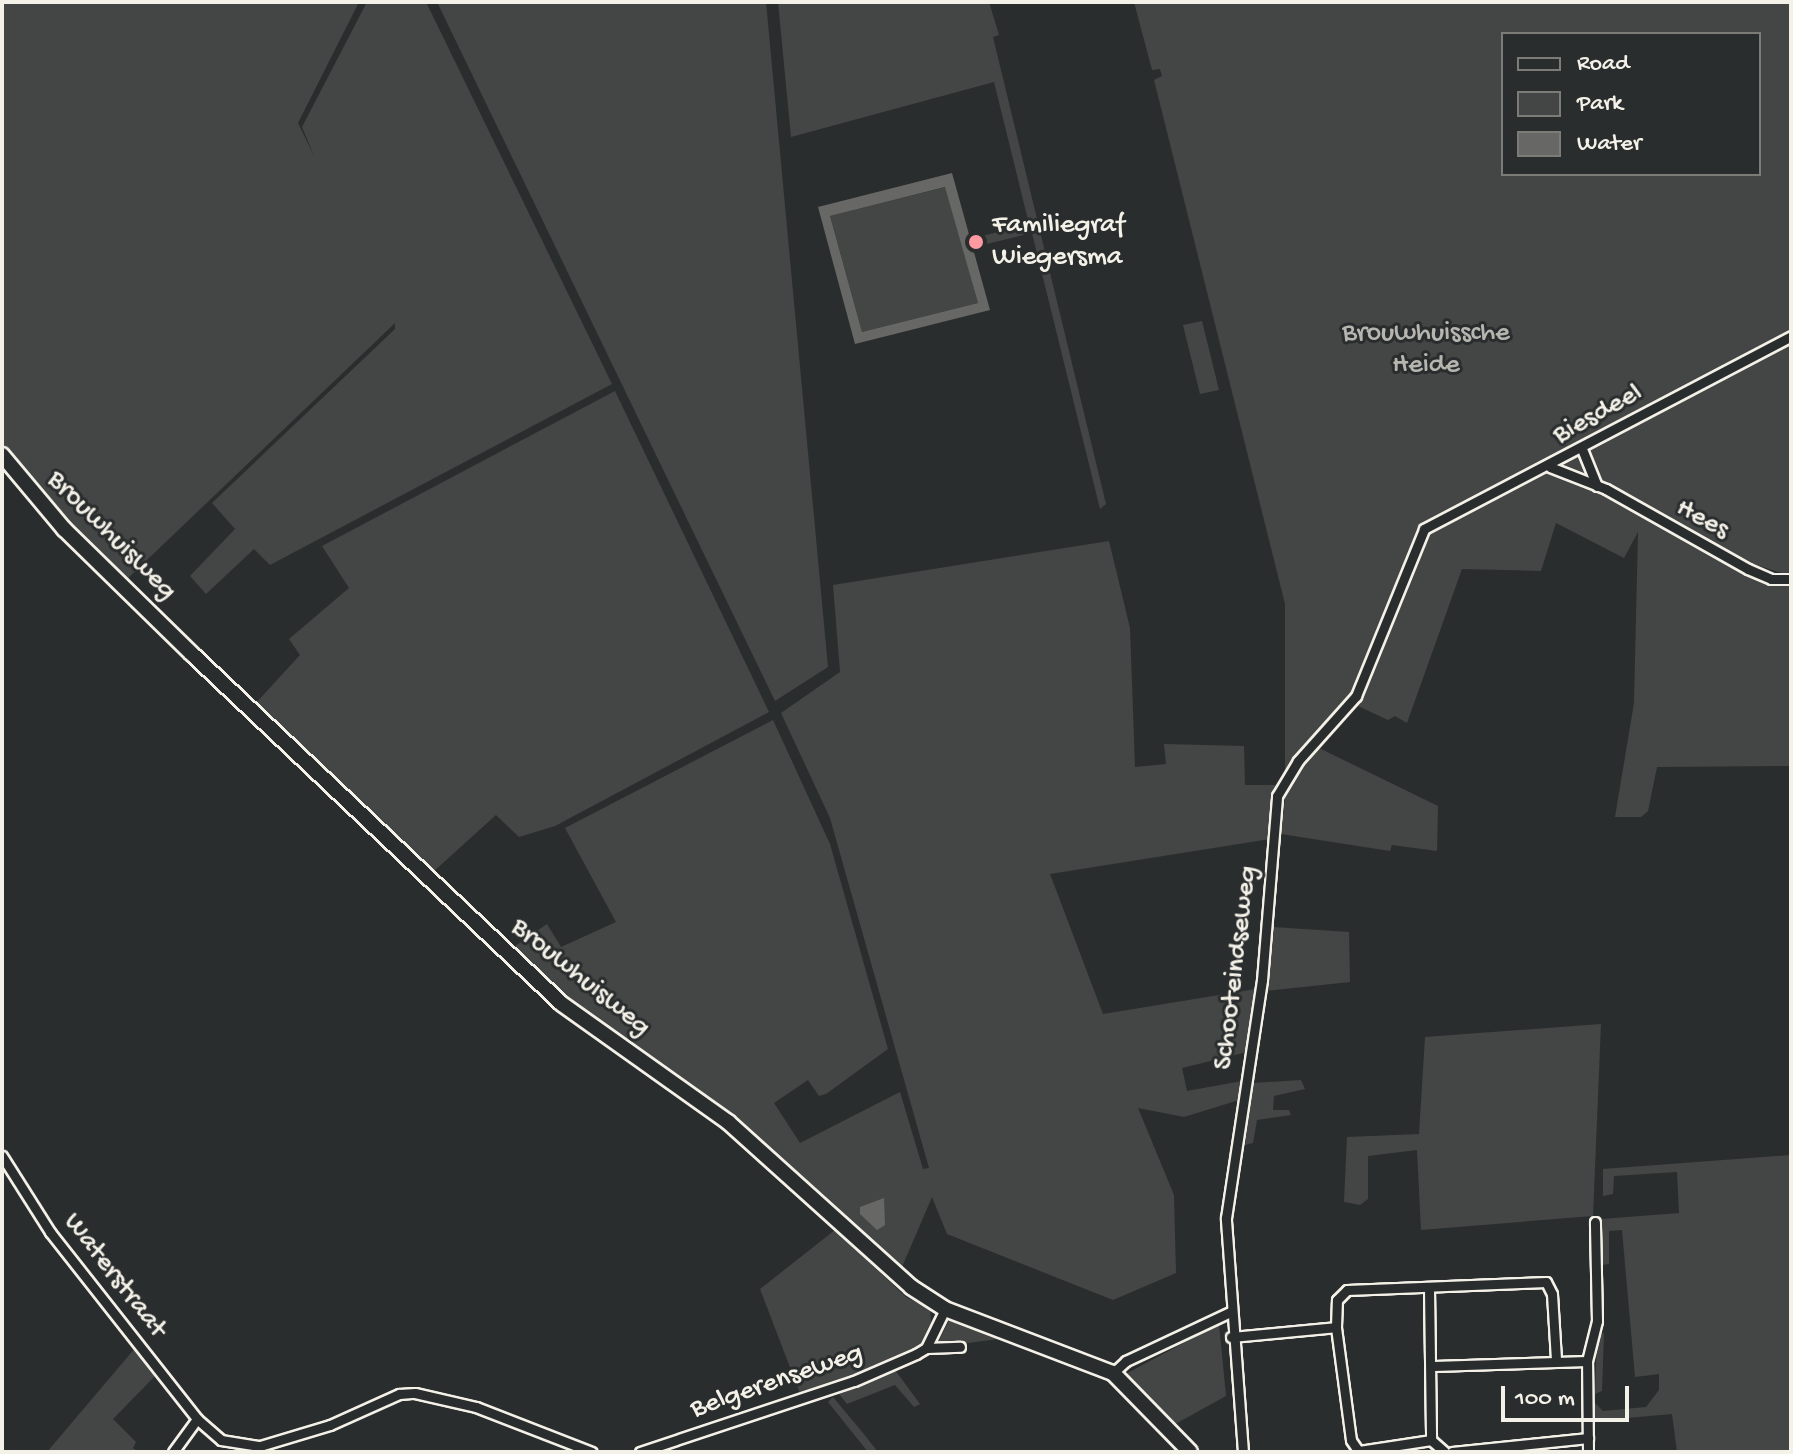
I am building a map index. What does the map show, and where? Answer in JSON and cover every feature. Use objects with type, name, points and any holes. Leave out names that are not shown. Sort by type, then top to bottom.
[{"type":"street","name":"Biesdeel","points":[[1424,529],[1550,467],[1791,336]]},
{"type":"street","points":[[1582,449],[1597,486]]},
{"type":"street","name":"Brouwhuisweg","points":[[2,455],[74,539],[507,956],[562,1004],[728,1122],[891,1272],[945,1309],[1113,1373],[1190,1452]]},
{"type":"street","name":"Hees","points":[[1550,467],[1597,486],[1748,569],[1771,579],[1791,579]]},
{"type":"street","name":"Schooteindseweg","points":[[1243,1452],[1231,1337],[1226,1218],[1262,980],[1277,796],[1298,761],[1356,696],[1424,529]]},
{"type":"street","name":"Waterstraat","points":[[2,1156],[50,1232],[197,1419]]},
{"type":"street","points":[[1588,1452],[1587,1361],[1597,1321],[1595,1222]]},
{"type":"street","points":[[1431,1440],[1359,1452],[1351,1440],[1336,1327],[1340,1294],[1419,1284],[1429,1289],[1546,1282],[1552,1294],[1556,1360]]},
{"type":"street","points":[[1429,1289],[1434,1366],[1431,1440]]},
{"type":"street","points":[[926,1348],[945,1309]]},
{"type":"street","points":[[1113,1373],[1126,1361],[1230,1312]]},
{"type":"street","points":[[1231,1337],[1336,1327]]},
{"type":"street","name":"Belgerenseweg","points":[[640,1452],[854,1381],[926,1348],[960,1347]]},
{"type":"street","points":[[1434,1366],[1587,1361]]},
{"type":"street","points":[[173,1452],[197,1419],[221,1440],[260,1446],[330,1425],[399,1394],[424,1394],[476,1407],[592,1452]]},
{"type":"street","points":[[1452,1452],[1588,1438]]},
{"type":"street","points":[[1431,1440],[1445,1452]]},
{"type":"green space","points":[[2,2],[359,2],[298,123],[315,158],[302,127],[367,2],[426,2],[612,384],[270,565],[254,549],[206,594],[190,576],[235,529],[212,503],[395,329],[395,323],[126,580],[2,460]]},
{"type":"green space","points":[[437,2],[766,2],[828,667],[775,701]]},
{"type":"green space","points":[[778,2],[989,2],[999,35],[993,37],[1106,504],[1100,509],[1032,233],[974,247],[971,239],[1029,224],[994,82],[791,137]]},
{"type":"green space","name":"Brouwhuissche Heide","points":[[1134,2],[1791,2],[1791,576],[1701,547],[1791,583],[1791,766],[1657,767],[1648,811],[1641,817],[1615,817],[1634,703],[1638,532],[1624,558],[1556,523],[1541,571],[1462,569],[1407,723],[1395,716],[1388,720],[1356,705],[1420,546],[1409,550],[1355,689],[1285,773],[1285,604],[1154,80],[1162,76],[1160,69],[1152,70]]},
{"type":"green space","points":[[946,187],[978,303],[862,332],[830,216]]},
{"type":"green space","points":[[1202,321],[1219,390],[1200,394],[1183,325]]},
{"type":"green space","points":[[615,391],[769,712],[555,826],[519,837],[496,815],[433,872],[255,704],[300,655],[289,639],[349,588],[322,546]]},
{"type":"green space","points":[[1109,541],[1130,628],[1135,767],[1166,764],[1164,744],[1244,746],[1245,785],[1275,785],[1270,839],[1050,874],[1103,1014],[1256,989],[1247,1052],[1182,1068],[1187,1091],[1242,1081],[1239,1100],[1184,1117],[1138,1108],[1174,1195],[1176,1273],[1113,1300],[947,1234],[932,1197],[899,1274],[727,1113],[548,984],[512,948],[547,924],[561,947],[616,922],[565,828],[773,720],[830,844],[888,1049],[826,1094],[819,1096],[808,1080],[774,1103],[800,1143],[900,1092],[923,1169],[929,1168],[830,818],[781,713],[840,672],[833,585]]},
{"type":"green space","points":[[1319,748],[1438,806],[1437,851],[1392,845],[1390,851],[1281,834],[1286,789]]},
{"type":"green space","points":[[1273,927],[1349,932],[1350,982],[1266,991]]},
{"type":"green space","points":[[1601,1024],[1593,1216],[1421,1230],[1417,1150],[1368,1156],[1368,1199],[1360,1205],[1344,1202],[1347,1137],[1419,1134],[1425,1037]]},
{"type":"green space","points":[[1301,1080],[1305,1089],[1274,1096],[1273,1110],[1289,1110],[1291,1115],[1257,1120],[1253,1143],[1245,1145],[1252,1083]]},
{"type":"green space","points":[[1791,1155],[1791,1452],[1677,1452],[1672,1414],[1593,1421],[1594,1402],[1603,1411],[1646,1407],[1659,1390],[1659,1374],[1635,1377],[1622,1230],[1609,1231],[1609,1264],[1601,1265],[1602,1219],[1679,1213],[1677,1172],[1614,1176],[1613,1194],[1603,1196],[1603,1169]]},
{"type":"green space","points":[[835,1230],[906,1297],[930,1309],[931,1322],[918,1349],[801,1396],[760,1289]]},
{"type":"green space","points":[[951,1316],[1007,1338],[936,1347]]},
{"type":"green space","points":[[1219,1324],[1226,1396],[1170,1427],[1122,1376]]},
{"type":"green space","points":[[1604,1333],[1602,1391],[1595,1394],[1597,1336]]},
{"type":"green space","points":[[136,1347],[156,1375],[113,1419],[136,1442],[133,1448],[138,1452],[47,1452]]},
{"type":"green space","points":[[895,1370],[920,1404],[914,1407],[895,1385],[847,1404],[839,1394]]},
{"type":"green space","points":[[833,1397],[878,1452],[868,1452],[828,1402]]},
{"type":"water","points":[[952,173],[990,310],[855,344],[818,207]],"holes":[[[945,187],[978,303],[862,332],[830,216]]]},
{"type":"water","points":[[884,1198],[885,1225],[877,1230],[860,1214],[860,1207]]},
{"type":"place","name":"Familiegraf Wiegersma","points":[[976,242]]}]
